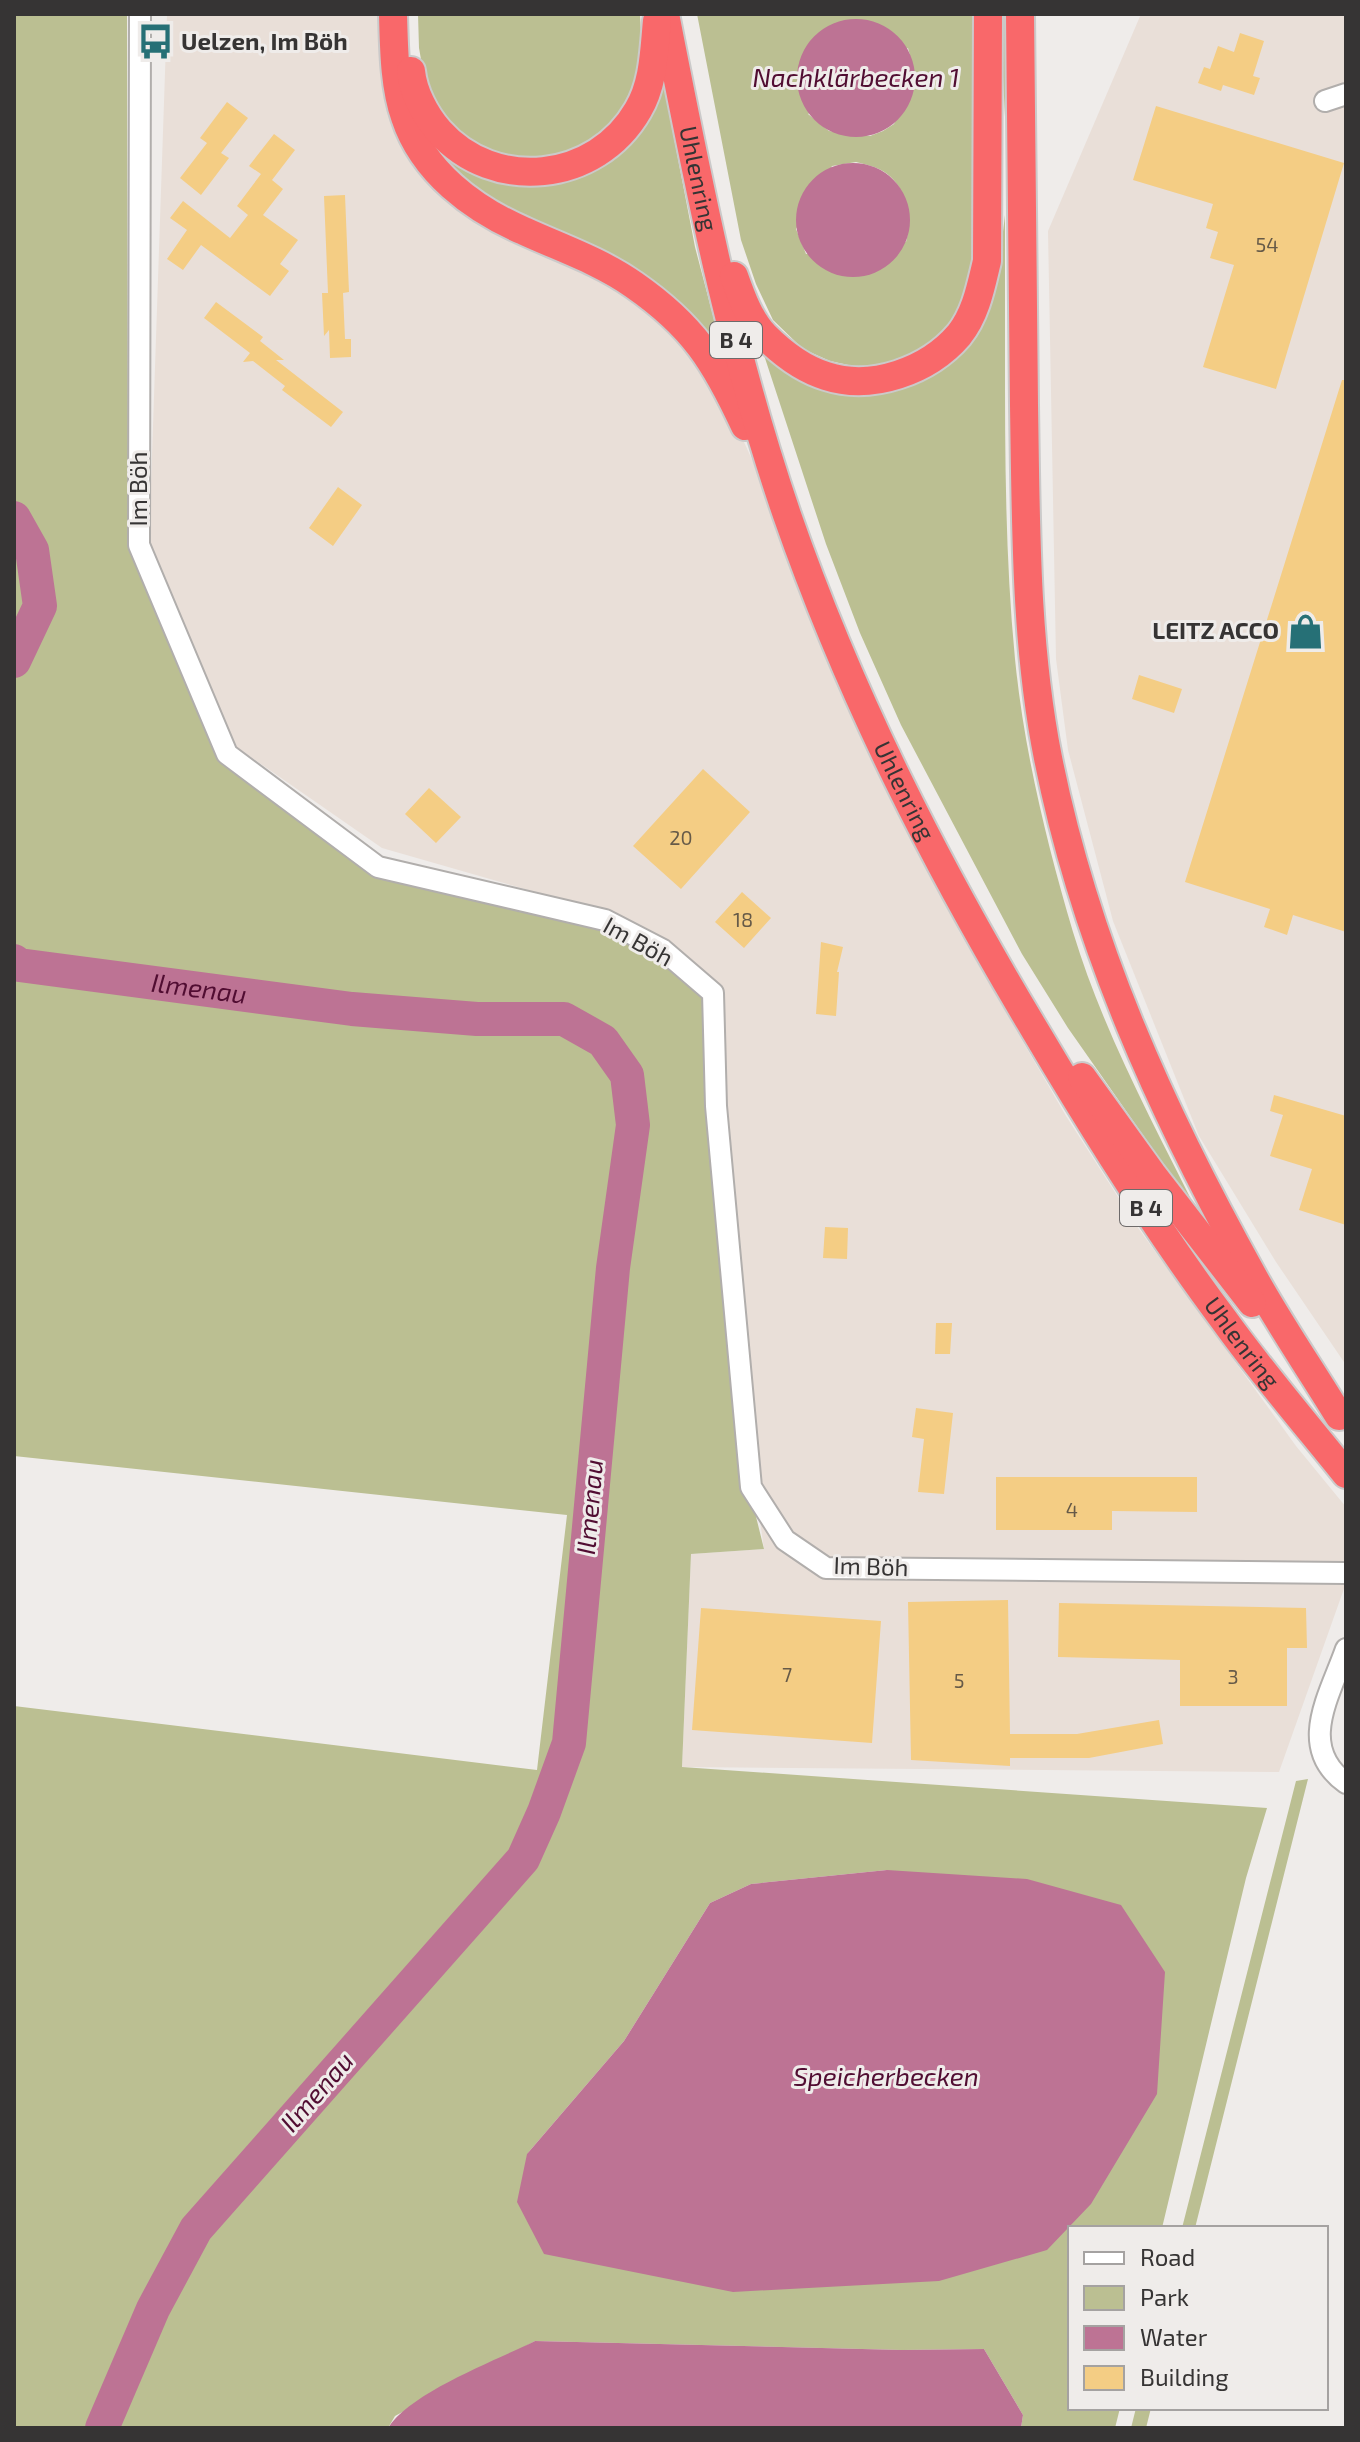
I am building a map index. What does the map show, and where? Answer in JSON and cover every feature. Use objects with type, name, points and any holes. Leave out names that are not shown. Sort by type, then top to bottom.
[{"type":"highway","points":[[393,14],[398,82],[405,117],[421,151],[446,183],[479,207],[521,230],[591,259],[632,283],[670,312],[697,340],[721,374],[785,510]]},
{"type":"highway","points":[[406,14],[411,78],[426,117],[466,155],[517,173],[546,172],[576,164],[611,143],[638,111],[653,72],[657,14]]},
{"type":"highway","name":"Uhlenring","points":[[665,14],[695,168],[746,380],[785,510],[860,702],[972,925],[1080,1107],[1224,1321],[1346,1474]]},
{"type":"highway","points":[[695,168],[742,298],[762,334],[796,362],[827,377],[861,381],[896,376],[932,360],[960,333],[978,300],[987,261],[988,14]]},
{"type":"highway","points":[[1020,14],[1026,528],[1034,661],[1047,756],[1069,851],[1092,929],[1120,1003],[1182,1143],[1256,1281],[1343,1420]]},
{"type":"highway","name":"B 4","points":[[972,925],[1152,1174],[1343,1420]]},
{"type":"street","name":"Im Böh","points":[[140,14],[139,545],[227,754],[378,867],[605,920],[663,950],[713,993],[716,1106],[751,1487],[785,1540],[826,1568],[1346,1574]]},
{"type":"street","points":[[1325,101],[1346,94]]},
{"type":"street","points":[[1346,1649],[1318,1728],[1320,1751],[1333,1773],[1346,1783]]},
{"type":"shaded area","points":[[167,14],[384,14],[387,77],[589,268],[663,320],[715,379],[755,466],[822,643],[876,767],[960,933],[1066,1116],[1136,1225],[1296,1446],[1346,1507],[1346,1583],[1279,1772],[682,1767],[691,1554],[764,1549],[756,1493],[722,1103],[721,986],[668,945],[605,912],[382,848],[235,746],[149,544]]},
{"type":"shaded area","points":[[1141,14],[1346,14],[1346,1365],[1276,1262],[1199,1136],[1113,921],[1068,750],[1056,659],[1048,231]]},
{"type":"green space","points":[[14,14],[127,14],[128,538],[224,762],[376,872],[598,928],[655,958],[704,996],[743,1464],[764,1549],[691,1554],[682,1767],[1267,1808],[1246,1878],[1162,2226],[1068,2226],[1068,2410],[1120,2410],[1115,2428],[1021,2428],[1023,2415],[984,2349],[902,2350],[535,2341],[395,2416],[388,2428],[14,2428],[14,1706],[537,1770],[567,1515],[14,1456]],"holes":[[[887,1870],[527,2154],[624,2041],[710,1903],[751,1884]]]},
{"type":"green space","points":[[418,14],[640,14],[643,71],[630,104],[604,137],[571,155],[519,162],[474,147],[434,106],[425,82],[419,48]]},
{"type":"green space","points":[[697,14],[977,14],[977,260],[953,326],[927,351],[892,365],[862,368],[830,361],[803,349],[773,320],[756,284],[741,240]],"holes":[[[908,48],[915,75],[894,124],[870,136],[829,131],[808,114]],[[856,162],[881,170],[902,192],[909,222],[906,242],[806,254],[796,229],[832,166]]]},
{"type":"green space","points":[[1000,14],[1005,14],[1005,117]]},
{"type":"green space","points":[[663,81],[695,247],[722,350],[677,303],[483,201],[440,162],[432,139],[569,177]]},
{"type":"green space","points":[[1005,215],[1009,582],[1019,694],[1030,763],[1054,865],[1085,969],[1130,1076],[1199,1215],[1068,1028],[1022,954],[901,725],[860,633],[826,544],[761,346],[792,370],[935,369],[999,265]]},
{"type":"green space","points":[[1308,1779],[1196,2226],[1183,2226],[1296,1781]]},
{"type":"green space","points":[[1136,2410],[1150,2410],[1146,2428],[1131,2428]]},
{"type":"water","name":"Nachklärbecken 1","points":[[856,19],[879,23],[898,36],[911,55],[915,78],[911,101],[898,120],[879,133],[856,137],[833,133],[814,120],[801,101],[797,78],[801,55],[814,36],[833,23]]},
{"type":"water","points":[[853,163],[875,167],[894,179],[906,198],[910,220],[906,242],[894,261],[875,273],[853,277],[831,273],[812,261],[800,242],[796,220],[800,198],[812,179],[831,167]]},
{"type":"water","name":"Speicherbecken","points":[[887,1870],[1027,1879],[1121,1905],[1165,1972],[1157,2094],[1091,2204],[1047,2250],[939,2281],[733,2292],[544,2254],[517,2202],[527,2154],[624,2041],[710,1903],[751,1884]]},
{"type":"water","points":[[535,2341],[902,2350],[984,2349],[1023,2415],[1021,2428],[388,2428],[399,2415],[434,2390]]},
{"type":"building","points":[[1240,33],[1264,41],[1253,76],[1260,78],[1254,95],[1223,85],[1221,91],[1198,83],[1204,67],[1210,69],[1218,46],[1234,52]]},
{"type":"building","points":[[227,102],[248,118],[221,153],[229,158],[201,195],[180,178],[207,143],[200,138]]},
{"type":"building","points":[[1156,106],[1344,163],[1276,389],[1203,367],[1234,265],[1210,258],[1218,232],[1206,228],[1213,204],[1133,180]]},
{"type":"building","points":[[274,134],[295,150],[272,180],[283,189],[263,215],[298,240],[280,264],[289,271],[270,296],[201,245],[183,270],[167,259],[187,230],[170,218],[183,201],[230,238],[248,215],[237,206],[261,174],[249,166]]},
{"type":"building","points":[[345,195],[349,292],[343,293],[345,339],[351,339],[351,357],[330,358],[329,330],[324,336],[322,293],[328,293],[324,196]]},
{"type":"building","points":[[216,302],[263,337],[260,341],[284,360],[276,360],[343,412],[331,427],[282,390],[285,386],[253,361],[243,362],[250,353],[204,318]]},
{"type":"building","name":"LEITZ ACCO","points":[[1342,380],[1346,380],[1346,932],[1293,915],[1287,935],[1264,927],[1270,909],[1185,882]]},
{"type":"building","points":[[338,487],[362,505],[333,546],[309,528]]},
{"type":"building","points":[[1139,675],[1182,689],[1174,713],[1132,699]]},
{"type":"building","points":[[703,769],[750,812],[681,889],[633,846]]},
{"type":"building","points":[[429,788],[461,817],[436,843],[405,814]]},
{"type":"building","points":[[742,892],[771,918],[744,948],[715,922]]},
{"type":"building","points":[[821,942],[843,947],[837,972],[836,1016],[816,1014]]},
{"type":"building","points":[[1274,1095],[1346,1116],[1346,1225],[1299,1210],[1312,1169],[1270,1156],[1283,1115],[1270,1111]]},
{"type":"building","points":[[825,1227],[848,1228],[847,1259],[823,1258]]},
{"type":"building","points":[[936,1323],[952,1323],[950,1354],[935,1354]]},
{"type":"building","points":[[916,1408],[953,1413],[944,1494],[918,1492],[924,1439],[912,1437]]},
{"type":"building","points":[[996,1477],[1197,1477],[1197,1512],[1112,1511],[1112,1530],[996,1530]]},
{"type":"building","points":[[1008,1600],[1010,1734],[1077,1734],[1159,1720],[1163,1744],[1089,1758],[1010,1758],[1010,1766],[911,1760],[908,1602]]},
{"type":"building","points":[[1059,1603],[1306,1608],[1307,1648],[1287,1648],[1287,1706],[1180,1706],[1180,1660],[1058,1657]]},
{"type":"building","points":[[701,1608],[881,1621],[872,1743],[692,1730]]},
{"type":"waterway","name":"Ilmenau","points":[[14,518],[32,550],[40,606],[14,661]]},
{"type":"waterway","name":"Ilmenau","points":[[14,961],[19,965],[352,1009],[477,1019],[564,1019],[603,1041],[627,1075],[633,1125],[613,1268],[569,1743],[544,1812],[523,1859],[196,2229],[153,2309],[102,2428]]},
{"type":"place","name":"Uelzen, Im Böh","points":[[155,42]]},
{"type":"place","name":"LEITZ ACCO","points":[[1305,631]]}]
